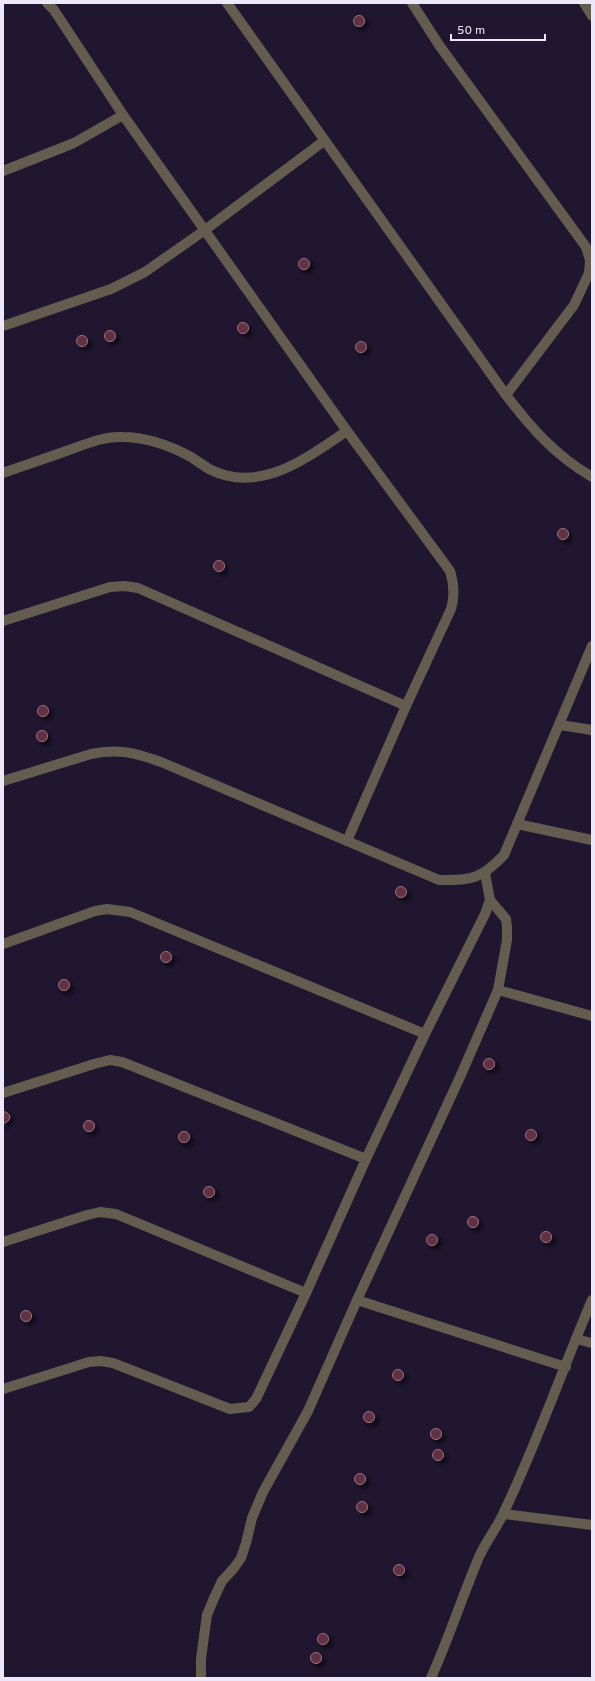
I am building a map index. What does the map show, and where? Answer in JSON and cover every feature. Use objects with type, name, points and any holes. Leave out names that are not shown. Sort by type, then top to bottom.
[{"type":"street","points":[[47,3],[54,10],[123,115],[347,431],[444,562],[453,580],[454,600],[451,609],[406,706],[347,842]]},
{"type":"street","points":[[227,3],[506,395],[531,427],[552,448],[571,464],[592,477]]},
{"type":"street","points":[[412,3],[439,45],[586,247],[590,260],[589,273],[574,305],[506,395]]},
{"type":"street","points":[[584,3],[592,16]]},
{"type":"street","points":[[3,171],[74,143],[123,115]]},
{"type":"street","points":[[3,326],[111,289],[145,272],[205,230],[324,140]]},
{"type":"street","points":[[3,473],[98,440],[120,437],[140,438],[165,444],[209,469],[227,476],[246,478],[266,476],[299,462],[347,431]]},
{"type":"street","points":[[3,620],[110,587],[125,586],[138,588],[406,706]]},
{"type":"street","points":[[4,778],[103,751],[127,751],[161,762],[347,842],[440,880],[458,881],[472,879],[485,873],[504,855],[592,646]]},
{"type":"street","points":[[560,724],[592,730]]},
{"type":"street","points":[[517,824],[592,840]]},
{"type":"street","points":[[3,1389],[78,1365],[100,1361],[113,1363],[230,1409],[249,1407],[256,1399],[424,1034],[486,914],[490,900],[485,873]]},
{"type":"street","points":[[201,1678],[203,1642],[209,1610],[222,1581],[241,1558],[252,1518],[263,1492],[308,1411],[357,1300],[429,1147],[498,990],[507,940],[507,928],[506,919],[490,900]]},
{"type":"street","points":[[3,944],[95,911],[107,909],[130,912],[424,1034]]},
{"type":"street","points":[[498,990],[592,1016]]},
{"type":"street","points":[[3,1093],[94,1064],[110,1060],[122,1062],[366,1159]]},
{"type":"street","points":[[3,1242],[87,1215],[100,1212],[116,1214],[306,1292]]},
{"type":"street","points":[[357,1300],[566,1367]]},
{"type":"street","points":[[431,1678],[448,1640],[480,1555],[504,1514],[566,1367],[592,1300]]},
{"type":"street","points":[[576,1339],[592,1343]]},
{"type":"street","points":[[504,1514],[592,1525]]},
{"type":"building","points":[[357,16],[361,16],[363,17],[363,25],[357,26],[354,23],[354,19]]},
{"type":"building","points":[[302,259],[306,259],[308,260],[308,268],[302,269],[299,266],[299,262]]},
{"type":"building","points":[[241,323],[245,323],[247,324],[247,332],[241,333],[238,330],[238,326]]},
{"type":"building","points":[[108,331],[112,331],[114,332],[114,340],[108,341],[105,338],[105,334]]},
{"type":"building","points":[[80,336],[84,336],[86,337],[86,345],[80,346],[77,343],[77,339]]},
{"type":"building","points":[[359,342],[363,342],[365,343],[365,351],[359,352],[356,349],[356,345]]},
{"type":"building","points":[[561,529],[565,529],[567,530],[567,538],[561,539],[558,536],[558,532]]},
{"type":"building","points":[[217,561],[221,561],[223,562],[223,570],[217,571],[214,568],[214,564]]},
{"type":"building","points":[[41,706],[45,706],[47,707],[47,715],[41,716],[38,713],[38,709]]},
{"type":"building","points":[[40,731],[44,731],[46,732],[46,740],[40,741],[37,738],[37,734]]},
{"type":"building","points":[[399,887],[403,887],[405,888],[405,896],[399,897],[396,894],[396,890]]},
{"type":"building","points":[[164,952],[168,952],[170,953],[170,961],[164,962],[161,959],[161,955]]},
{"type":"building","points":[[62,980],[66,980],[68,981],[68,989],[62,990],[59,987],[59,983]]},
{"type":"building","points":[[487,1059],[491,1059],[493,1060],[493,1068],[487,1069],[484,1066],[484,1062]]},
{"type":"building","points":[[3,1112],[6,1112],[10,1116],[9,1120],[5,1123],[3,1123]]},
{"type":"building","points":[[87,1121],[91,1121],[93,1122],[93,1130],[87,1131],[84,1128],[84,1124]]},
{"type":"building","points":[[529,1130],[533,1130],[535,1131],[535,1139],[529,1140],[526,1137],[526,1133]]},
{"type":"building","points":[[182,1132],[186,1132],[188,1133],[188,1141],[182,1142],[179,1139],[179,1135]]},
{"type":"building","points":[[207,1187],[211,1187],[213,1188],[213,1196],[207,1197],[204,1194],[204,1190]]},
{"type":"building","points":[[471,1217],[475,1217],[477,1218],[477,1226],[471,1227],[468,1224],[468,1220]]},
{"type":"building","points":[[544,1232],[548,1232],[550,1233],[550,1241],[544,1242],[541,1239],[541,1235]]},
{"type":"building","points":[[430,1235],[434,1235],[436,1236],[436,1244],[430,1245],[427,1242],[427,1238]]},
{"type":"building","points":[[24,1311],[28,1311],[30,1312],[30,1320],[24,1321],[21,1318],[21,1314]]},
{"type":"building","points":[[396,1370],[400,1370],[402,1371],[402,1379],[396,1380],[393,1377],[393,1373]]},
{"type":"building","points":[[367,1412],[371,1412],[373,1413],[373,1421],[367,1422],[364,1419],[364,1415]]},
{"type":"building","points":[[434,1429],[438,1429],[440,1430],[440,1438],[434,1439],[431,1436],[431,1432]]},
{"type":"building","points":[[436,1450],[440,1450],[442,1451],[442,1459],[436,1460],[433,1457],[433,1453]]},
{"type":"building","points":[[358,1474],[362,1474],[364,1475],[364,1483],[358,1484],[355,1481],[355,1477]]},
{"type":"building","points":[[360,1502],[364,1502],[366,1503],[366,1511],[360,1512],[357,1509],[357,1505]]},
{"type":"building","points":[[397,1565],[401,1565],[403,1566],[403,1574],[397,1575],[394,1572],[394,1568]]},
{"type":"building","points":[[321,1634],[325,1634],[327,1635],[327,1643],[321,1644],[318,1641],[318,1637]]},
{"type":"building","points":[[314,1653],[318,1653],[320,1654],[320,1662],[314,1663],[311,1660],[311,1656]]}]
